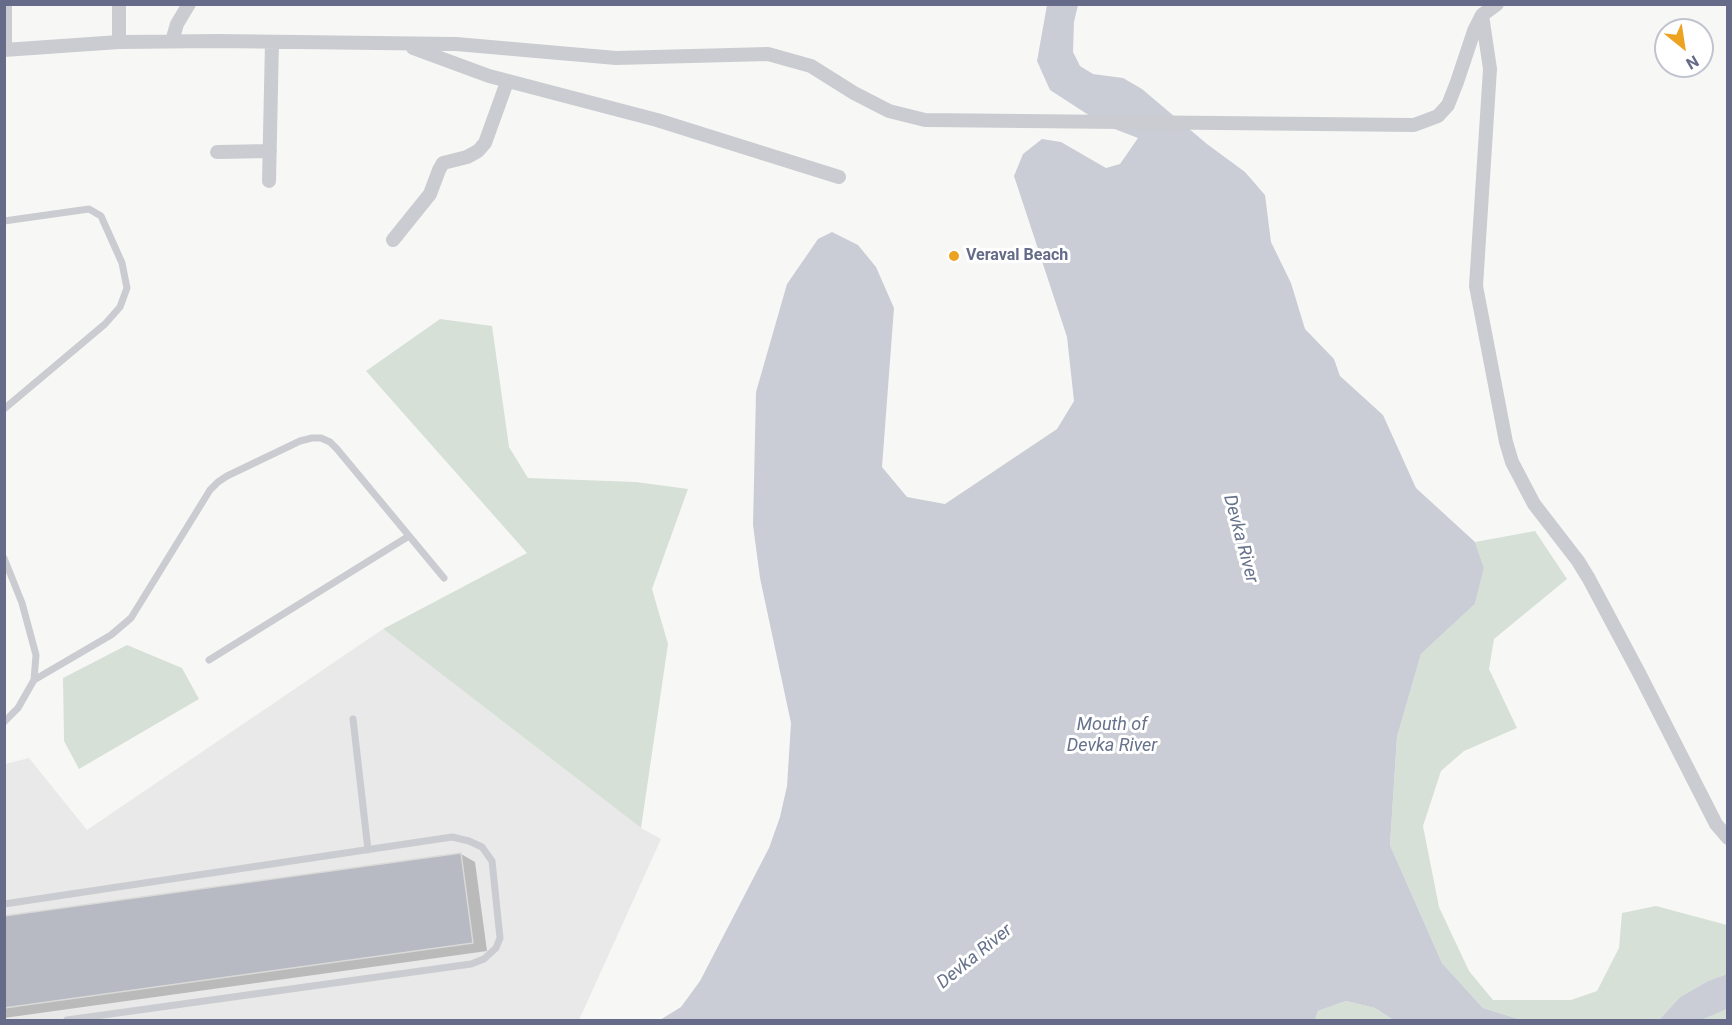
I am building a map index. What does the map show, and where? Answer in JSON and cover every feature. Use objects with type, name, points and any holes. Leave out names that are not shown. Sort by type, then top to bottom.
[{"type":"street","points":[[5,4],[5,50],[119,42],[172,41],[456,45],[616,58],[768,54],[811,66],[854,93],[889,111],[925,120],[1414,125],[1438,116],[1448,105],[1474,31],[1482,15],[1497,4]]},
{"type":"street","points":[[119,4],[119,42]]},
{"type":"street","points":[[172,41],[177,24],[189,4]]},
{"type":"street","points":[[1482,15],[1490,69],[1476,286],[1506,442],[1512,462],[1534,504],[1589,579],[1716,824],[1728,838]]},
{"type":"street","points":[[270,181],[272,42]]},
{"type":"street","points":[[403,44],[507,82],[586,100],[657,120],[838,177]]},
{"type":"street","points":[[393,240],[430,195],[443,163],[467,157],[478,151],[485,143],[507,82]]},
{"type":"street","points":[[217,152],[270,151]]},
{"type":"lane","points":[[4,221],[89,209],[101,216],[123,263],[127,288],[120,307],[105,324],[4,410]]},
{"type":"lane","points":[[34,680],[111,635],[131,618],[210,490],[218,482],[300,441],[312,438],[321,438],[330,442],[444,578]]},
{"type":"lane","points":[[209,660],[409,536]]},
{"type":"lane","points":[[4,558],[22,603],[36,655],[34,680],[18,708],[4,722]]},
{"type":"lane","points":[[353,719],[368,850]]},
{"type":"lane","points":[[4,904],[452,837],[482,847],[492,861],[501,938],[496,948],[484,960],[471,964],[68,1020]]},
{"type":"shaded area","points":[[440,319],[492,326],[509,447],[528,478],[636,482],[688,489],[652,589],[668,644],[641,828],[383,629],[527,553],[366,371]]},
{"type":"shaded area","points":[[1535,531],[1567,579],[1494,639],[1489,669],[1517,728],[1464,751],[1441,771],[1423,826],[1439,907],[1469,971],[1493,1000],[1571,1000],[1597,991],[1619,948],[1622,913],[1656,906],[1727,925],[1727,974],[1708,981],[1680,997],[1659,1020],[1522,1020],[1483,1008],[1442,963],[1390,845],[1397,737],[1421,654],[1475,604],[1484,568],[1475,542]]},
{"type":"shaded area","points":[[383,629],[641,828],[661,839],[579,1020],[5,1020],[5,764],[29,758],[87,830]]},
{"type":"shaded area","points":[[127,645],[182,668],[199,699],[79,769],[64,741],[63,678]]},
{"type":"shaded area","points":[[1346,1001],[1375,1008],[1393,1020],[1315,1020],[1318,1011]]},
{"type":"shaded area","points":[[1727,1009],[1727,1020],[1701,1020],[1702,1019]]},
{"type":"water","name":"Mouth of Devka River","points":[[1047,5],[1078,5],[1074,22],[1073,52],[1080,66],[1093,74],[1123,78],[1142,89],[1207,144],[1245,172],[1265,195],[1271,242],[1291,283],[1305,329],[1334,359],[1340,376],[1383,415],[1416,488],[1475,542],[1484,568],[1475,604],[1421,654],[1397,737],[1390,845],[1442,963],[1483,1008],[1522,1020],[1393,1020],[1375,1008],[1346,1001],[1318,1011],[1315,1020],[660,1020],[681,1007],[700,981],[769,848],[780,817],[787,786],[791,723],[760,578],[753,525],[756,392],[787,284],[818,239],[832,232],[858,245],[876,267],[894,308],[882,467],[907,497],[945,504],[1057,429],[1074,401],[1067,337],[1014,176],[1023,154],[1042,139],[1061,142],[1106,168],[1120,164],[1138,138],[1104,125],[1050,90],[1037,61]]},
{"type":"water","points":[[1727,974],[1727,1009],[1701,1020],[1659,1020],[1680,997],[1708,981]]},
{"type":"building","points":[[461,853],[473,943],[4,1008],[4,916]]},
{"type":"place","name":"Veraval Beach","points":[[954,256]]},
{"type":"water label","name":"Devka River","points":[[1240,539]]},
{"type":"water label","name":"Devka River","points":[[975,957]]}]
